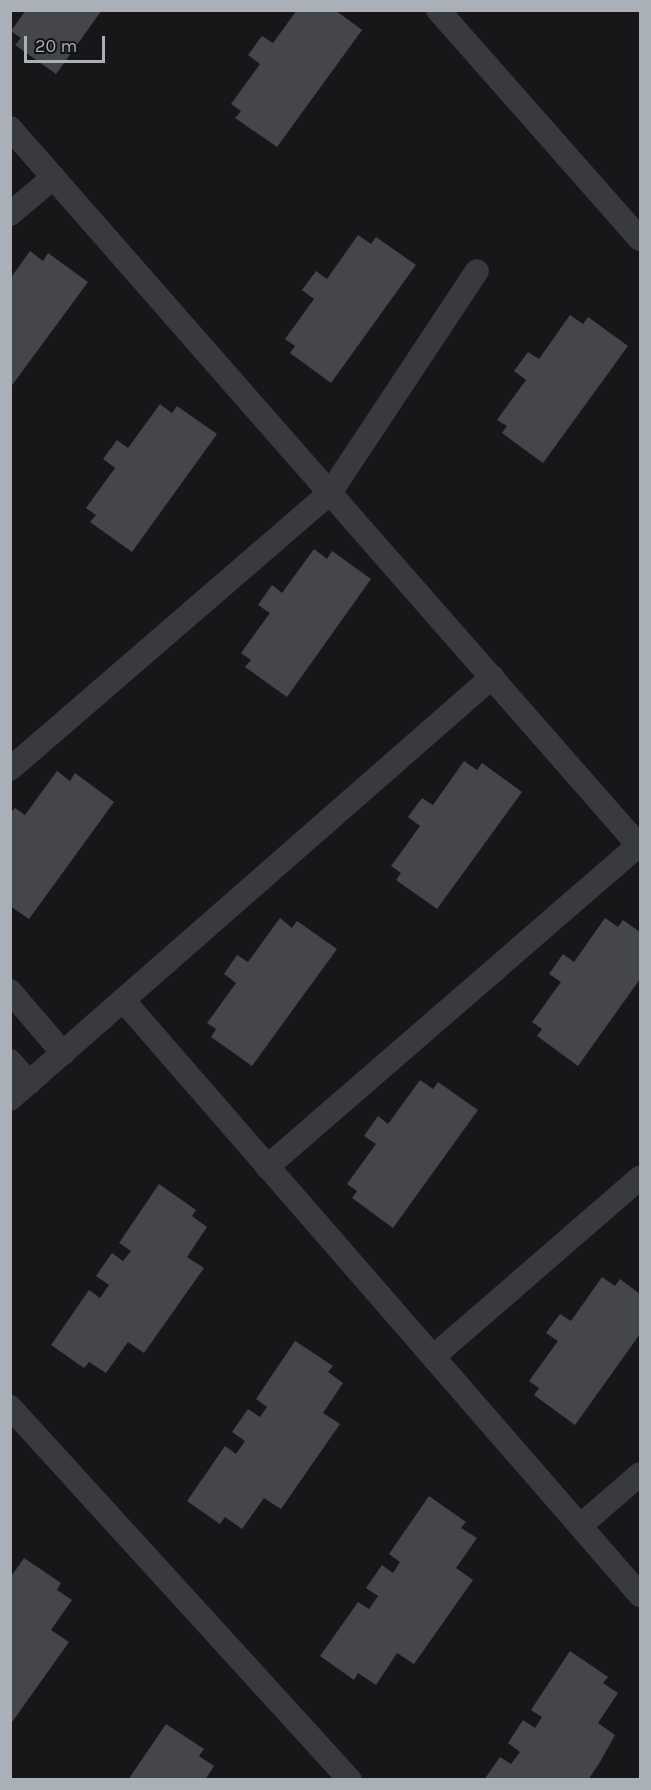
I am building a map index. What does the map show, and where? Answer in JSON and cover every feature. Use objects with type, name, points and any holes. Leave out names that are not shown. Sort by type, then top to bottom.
[{"type":"street","points":[[438,10],[640,239]]},
{"type":"street","points":[[10,128],[640,846],[267,1167]]},
{"type":"street","points":[[10,214],[54,177]]},
{"type":"street","points":[[10,769],[330,493],[477,271]]},
{"type":"street","points":[[10,1099],[492,677]]},
{"type":"street","points":[[10,991],[63,1053]]},
{"type":"street","points":[[123,1000],[640,1595]]},
{"type":"street","points":[[10,1061],[29,1083]]},
{"type":"street","points":[[433,1357],[640,1178]]},
{"type":"street","points":[[10,1407],[350,1779]]},
{"type":"street","points":[[580,1526],[640,1474]]},
{"type":"building","points":[[26,10],[102,10],[56,74],[15,45],[21,38],[11,31]]},
{"type":"building","points":[[297,10],[335,10],[362,30],[277,147],[235,118],[241,111],[231,104],[260,64],[248,55],[262,36],[273,43]]},
{"type":"building","points":[[358,235],[371,244],[376,237],[416,265],[331,383],[290,353],[295,346],[285,339],[314,299],[302,290],[316,271],[327,279]]},
{"type":"building","points":[[30,251],[43,261],[48,253],[88,282],[10,388],[10,279]]},
{"type":"building","points":[[570,315],[583,324],[588,317],[628,346],[543,463],[502,433],[507,426],[497,420],[526,380],[514,371],[528,352],[539,359]]},
{"type":"building","points":[[160,404],[172,413],[177,406],[217,434],[132,552],[90,522],[96,515],[86,508],[115,468],[103,459],[117,440],[128,448]]},
{"type":"building","points":[[314,549],[327,559],[332,551],[371,579],[287,697],[245,667],[251,660],[241,653],[270,613],[258,605],[272,585],[282,593]]},
{"type":"building","points":[[464,761],[477,770],[482,763],[522,792],[437,909],[396,880],[401,873],[391,866],[420,826],[408,817],[422,798],[433,805]]},
{"type":"building","points":[[57,771],[70,781],[75,773],[114,802],[29,919],[10,906],[10,813],[15,808],[25,815]]},
{"type":"building","points":[[280,918],[292,928],[297,921],[337,949],[252,1066],[211,1037],[216,1029],[207,1023],[236,983],[224,974],[237,955],[248,962]]},
{"type":"building","points":[[605,918],[618,927],[623,920],[640,932],[640,979],[578,1066],[537,1036],[542,1029],[532,1022],[561,982],[549,974],[563,954],[574,962]]},
{"type":"building","points":[[420,1080],[433,1089],[438,1082],[478,1110],[393,1228],[352,1198],[357,1191],[347,1184],[376,1144],[364,1136],[378,1116],[388,1124]]},
{"type":"building","points":[[159,1184],[196,1210],[192,1216],[207,1227],[187,1257],[204,1268],[144,1353],[128,1342],[106,1373],[89,1362],[84,1368],[51,1345],[89,1290],[100,1298],[109,1285],[96,1276],[112,1253],[123,1261],[131,1251],[119,1243]]},
{"type":"building","points":[[602,1277],[615,1286],[620,1279],[640,1294],[640,1334],[575,1425],[534,1395],[539,1388],[529,1381],[558,1341],[546,1333],[560,1314],[571,1321]]},
{"type":"building","points":[[295,1341],[333,1366],[328,1372],[343,1383],[323,1413],[340,1424],[281,1509],[264,1498],[242,1529],[225,1517],[220,1524],[187,1501],[225,1446],[236,1454],[245,1441],[232,1432],[248,1409],[260,1417],[267,1407],[256,1399]]},
{"type":"building","points":[[429,1496],[466,1522],[461,1528],[477,1538],[456,1568],[473,1580],[414,1664],[397,1653],[376,1685],[358,1673],[354,1680],[320,1656],[358,1602],[369,1609],[378,1596],[366,1588],[382,1565],[393,1573],[400,1562],[389,1554]]},
{"type":"building","points":[[24,1558],[61,1583],[57,1590],[72,1600],[51,1630],[69,1642],[10,1725],[10,1578]]},
{"type":"building","points":[[570,1651],[608,1677],[603,1683],[618,1693],[598,1723],[615,1735],[588,1780],[484,1780],[500,1757],[511,1764],[520,1752],[508,1743],[523,1720],[535,1728],[542,1717],[531,1710]]},
{"type":"building","points":[[166,1724],[204,1749],[199,1756],[214,1766],[205,1780],[128,1780]]}]
